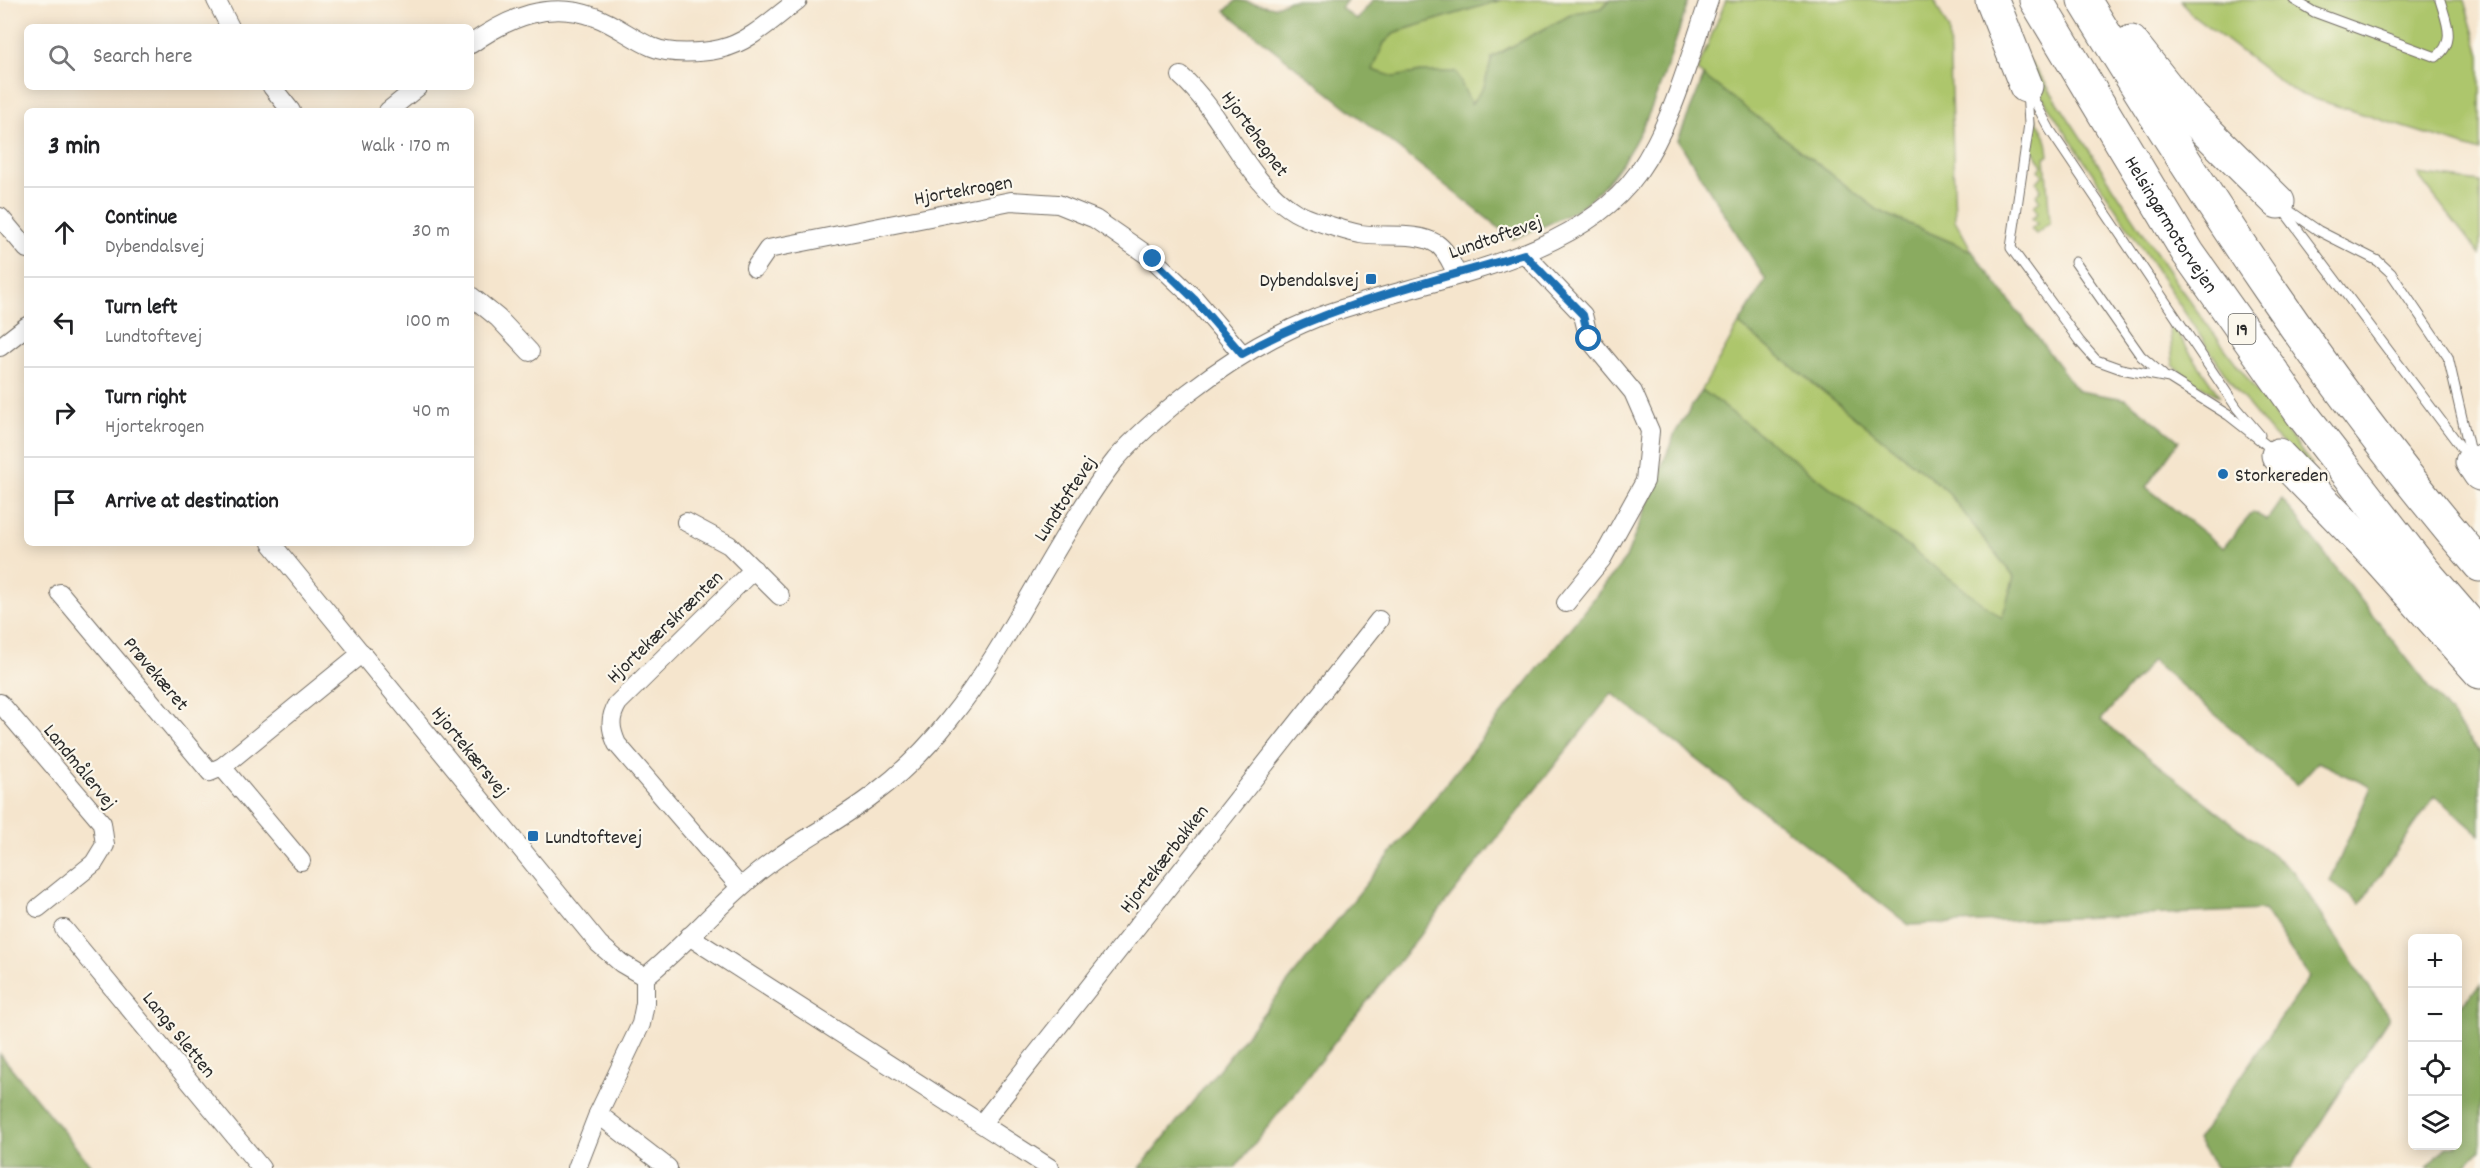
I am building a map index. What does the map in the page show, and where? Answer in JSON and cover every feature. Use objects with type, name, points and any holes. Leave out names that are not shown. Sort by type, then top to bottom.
[{"type":"highway","points":[[1992,0],[2026,86]]},
{"type":"highway","name":"Helsingørmotorvejen","points":[[2036,0],[2188,253],[2302,414],[2422,568],[2480,636]]},
{"type":"highway","name":"19","points":[[2084,0],[2239,244],[2339,385],[2480,565]]},
{"type":"highway","points":[[2096,0],[2184,108],[2277,202]]},
{"type":"highway","points":[[2278,455],[2379,560],[2480,672]]},
{"type":"street","points":[[216,0],[228,24]]},
{"type":"street","points":[[474,42],[512,19],[542,10],[572,10],[597,17],[655,49],[692,53],[723,49],[750,36],[798,0]]},
{"type":"street","name":"Lundtoftevej","points":[[645,978],[666,961],[740,887],[774,860],[873,795],[912,761],[949,720],[983,672],[1092,491],[1134,439],[1179,401],[1242,354],[1283,332],[1320,316],[1544,246],[1601,210],[1620,194],[1638,173],[1666,120],[1709,0]]},
{"type":"street","name":"Hjortehegnet","points":[[1181,76],[1197,90],[1258,177],[1279,201],[1296,213],[1360,234],[1425,239],[1446,253],[1457,274]]},
{"type":"street","points":[[274,90],[289,108]]},
{"type":"street","points":[[392,108],[414,90]]},
{"type":"street","name":"Hjortekrogen","points":[[755,268],[768,249],[1011,201],[1058,204],[1095,219],[1153,259],[1194,299],[1242,354]]},
{"type":"street","points":[[0,217],[24,245]]},
{"type":"street","points":[[1524,254],[1583,315],[1589,339],[1633,392],[1650,431],[1645,481],[1602,559],[1566,603]]},
{"type":"street","points":[[474,298],[498,318],[530,352]]},
{"type":"street","points":[[0,347],[24,328]]},
{"type":"street","name":"Hjortekærskrænten","points":[[686,522],[729,545],[780,596]]},
{"type":"street","name":"Hjortekærsvej","points":[[273,546],[600,944],[621,963],[645,978]]},
{"type":"street","name":"Hjortekærskrænten","points":[[740,887],[617,744],[611,730],[611,715],[618,702],[754,569]]},
{"type":"street","name":"Prøvekæret","points":[[60,593],[210,772],[222,767]]},
{"type":"street","name":"Hjortekærbakken","points":[[982,1124],[1379,620]]},
{"type":"street","points":[[301,861],[222,767],[362,653]]},
{"type":"street","name":"Landmålervej","points":[[0,703],[102,823],[105,845],[94,863],[38,908]]},
{"type":"street","name":"Langs Sletten","points":[[64,929],[261,1168]]},
{"type":"street","points":[[689,936],[1050,1168]]},
{"type":"street","points":[[576,1168],[598,1114],[641,1024],[645,1004],[645,978]]},
{"type":"street","points":[[598,1114],[668,1168]]},
{"type":"lane","points":[[2294,0],[2314,12],[2436,57],[2446,51],[2450,39],[2440,0]]},
{"type":"lane","points":[[2026,86],[2029,124],[2011,248],[2080,342],[2096,360],[2121,369],[2169,378]]},
{"type":"lane","points":[[2026,86],[2050,130],[2231,400],[2278,455]]},
{"type":"lane","points":[[2277,202],[2476,468]]},
{"type":"lane","points":[[2277,202],[2319,231],[2378,261],[2391,273],[2448,357],[2476,468]]},
{"type":"lane","points":[[2075,262],[2141,357],[2154,369],[2228,415],[2278,455]]},
{"type":"green space","points":[[1237,0],[1274,7],[1290,0],[1347,0],[1341,8],[1357,20],[1373,0],[1501,0],[1396,32],[1384,43],[1373,70],[1394,77],[1421,72],[1456,72],[1471,104],[1484,87],[1492,57],[1574,13],[1602,8],[1609,0],[1689,0],[1652,107],[1626,157],[1609,179],[1582,205],[1553,222],[1513,239],[1225,11]]},
{"type":"green space","points":[[1501,0],[1609,0],[1602,8],[1574,13],[1492,57],[1484,87],[1471,105],[1421,72],[1394,77],[1372,70],[1384,43],[1396,32]]},
{"type":"green space","points":[[1726,0],[1934,0],[1949,31],[1955,220],[1972,251],[1879,211],[1697,71]]},
{"type":"green space","points":[[2181,0],[2464,0],[2480,55],[2480,151],[2296,93],[2190,13]]},
{"type":"green space","points":[[2025,57],[2036,69],[2177,284],[2311,464],[2307,467],[2268,429],[2234,387],[2040,94]]},
{"type":"green space","points":[[1704,76],[1879,211],[1972,251],[2078,391],[2126,399],[2179,441],[2146,487],[2223,548],[2253,512],[2267,520],[2282,499],[2480,752],[2480,835],[2435,796],[2360,904],[2330,881],[2371,787],[2318,762],[2297,785],[2152,660],[2101,720],[2292,870],[2389,1017],[2291,1168],[2216,1168],[2197,1140],[2309,977],[2264,910],[1909,925],[1612,693],[1235,1168],[1140,1168],[1626,558],[1675,433],[1702,390],[2002,618],[2014,577],[1946,490],[1739,324],[1766,280],[1678,140]]},
{"type":"green space","points":[[2035,118],[2047,140],[2049,155],[2045,157],[2050,223],[2036,234],[2031,229],[2037,224],[2032,218],[2038,213],[2034,206],[2040,201],[2036,195],[2041,190],[2037,182],[2043,175],[2039,170],[2043,165],[2030,147]]},
{"type":"green space","points":[[2417,174],[2480,182],[2480,255]]},
{"type":"green space","points":[[2169,321],[2220,397],[2188,378],[2173,365]]},
{"type":"green space","points":[[1739,324],[1946,490],[2014,577],[2002,619],[1702,390]]},
{"type":"green space","points":[[2480,985],[2480,1149],[2464,1168],[2427,1168],[2443,1150],[2462,1150],[2462,1004]]},
{"type":"green space","points":[[0,1054],[93,1168],[0,1168]]},
{"type":"place","name":"Dybendalsvej","points":[[1371,279]]},
{"type":"place","name":"Storkereden","points":[[2223,474]]},
{"type":"place","name":"Lundtoftevej","points":[[533,836]]},
{"type":"route","points":[[1153,259],[1194,299],[1242,354],[1283,332],[1320,316],[1524,254],[1583,315],[1589,339]]}]
